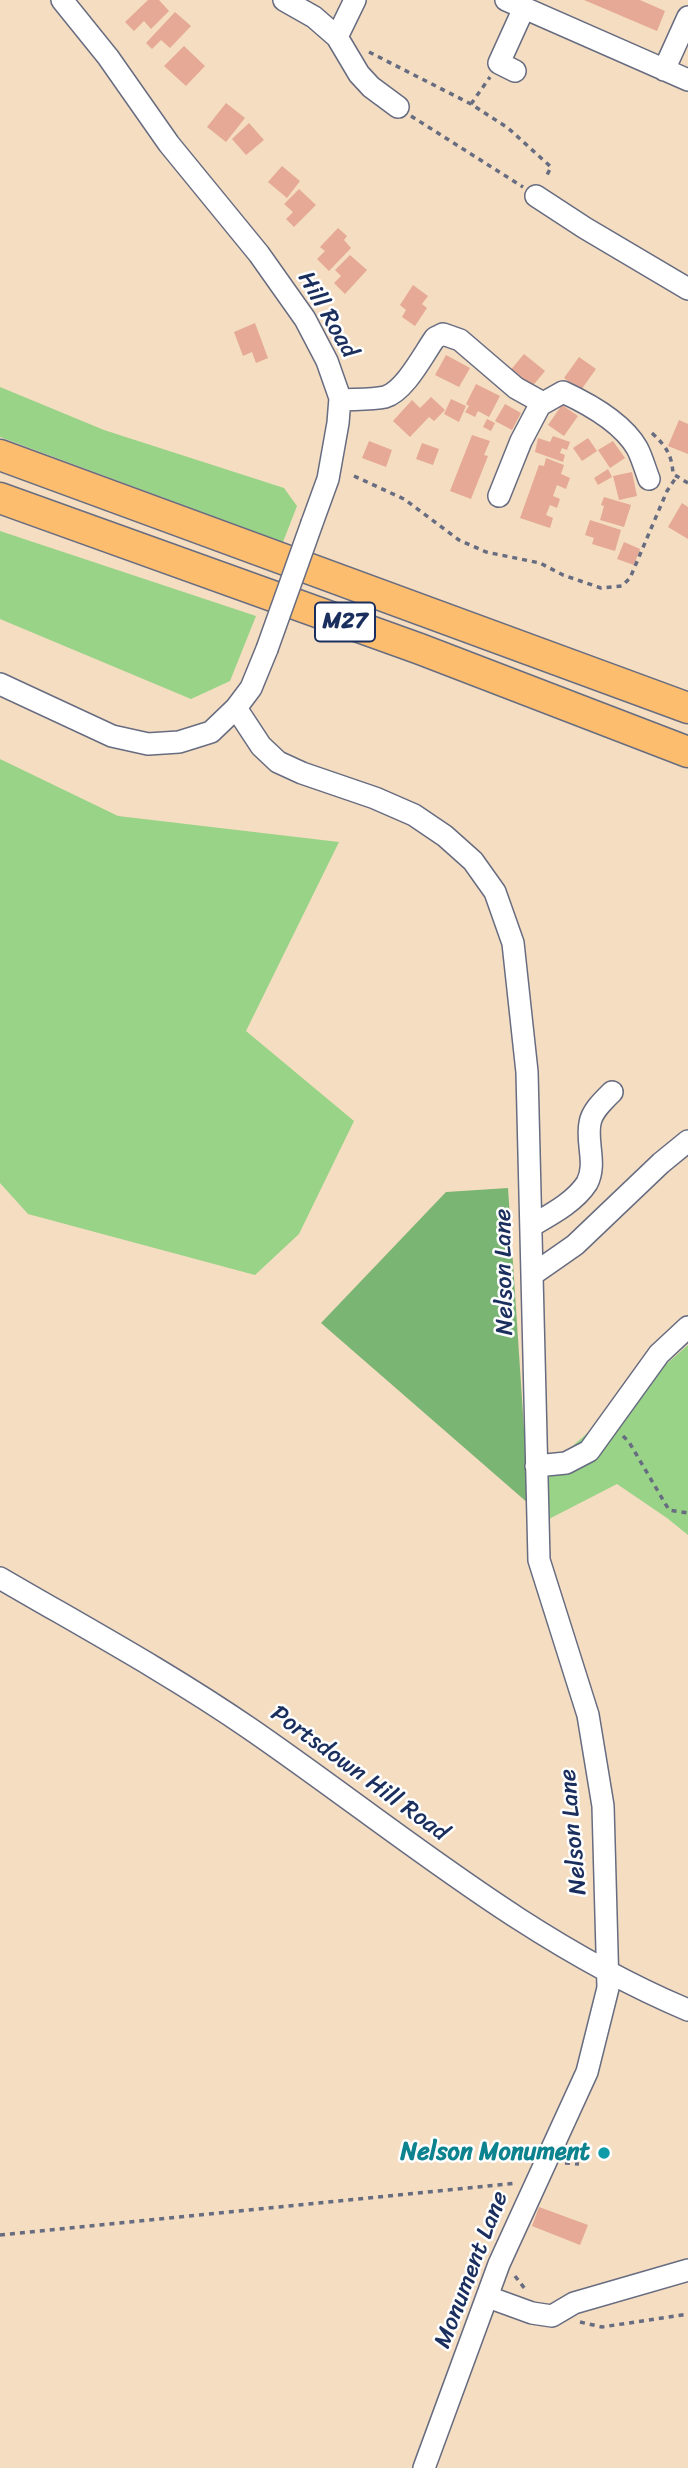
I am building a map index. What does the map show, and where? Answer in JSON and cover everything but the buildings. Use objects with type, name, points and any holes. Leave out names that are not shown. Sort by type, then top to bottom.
[{"type":"highway","name":"M27","points":[[0,455],[688,708]]},
{"type":"highway","name":"M27","points":[[0,498],[420,649],[688,752]]},
{"type":"street","name":"Hill Road","points":[[0,684],[112,736],[148,744],[179,742],[211,732],[236,708],[251,688],[267,649],[328,479],[340,400],[327,361],[305,319],[259,254],[169,144],[108,57],[62,0]]},
{"type":"street","points":[[284,0],[314,18],[337,37],[359,74],[371,87],[398,107]]},
{"type":"street","points":[[337,37],[355,0]]},
{"type":"street","points":[[507,67],[515,4],[688,80]]},
{"type":"street","points":[[664,70],[688,16]]},
{"type":"street","points":[[536,196],[586,229],[685,281]]},
{"type":"street","points":[[340,400],[384,397],[393,393],[403,385],[435,338],[443,334],[460,340],[516,388],[543,403]]},
{"type":"street","points":[[499,496],[521,440],[543,403],[563,392],[645,441],[649,479]]},
{"type":"street","name":"Nelson Lane","points":[[236,708],[261,746],[278,762],[414,815],[444,836],[473,861],[495,891],[513,943],[527,1072],[539,1560],[587,1715],[603,1806],[609,1973]]},
{"type":"street","points":[[531,1226],[578,1194],[587,1182],[592,1161],[589,1146],[590,1123],[597,1109],[612,1092]]},
{"type":"street","points":[[532,1275],[575,1245],[688,1141]]},
{"type":"street","points":[[536,1466],[566,1463],[589,1451],[659,1354],[688,1327]]},
{"type":"street","name":"Portsdown Hill Road","points":[[0,1578],[127,1650],[247,1727],[559,1946],[688,2010]]},
{"type":"street","name":"Monument Lane","points":[[424,2468],[499,2264],[587,2072],[608,1988],[609,1973]]},
{"type":"street","points":[[488,2297],[532,2313],[552,2316],[574,2304],[688,2270]]},
{"type":"path","points":[[368,51],[471,104],[508,128],[551,167],[536,196],[398,107]]},
{"type":"path","points":[[471,104],[507,67]]},
{"type":"path","points":[[645,441],[668,448],[673,462],[673,474],[688,483]]},
{"type":"path","points":[[354,476],[404,499],[459,540],[486,552],[540,563],[587,584],[612,588],[622,586],[629,578],[667,491],[677,476]]},
{"type":"path","points":[[622,1435],[629,1441],[669,1510],[688,1513]]},
{"type":"path","points":[[0,2235],[513,2182],[532,2189]]},
{"type":"green space","points":[[0,387],[104,430],[284,488],[297,506],[283,542],[0,437]]},
{"type":"green space","points":[[0,531],[256,616],[230,681],[191,699],[0,619]]},
{"type":"green space","points":[[0,759],[118,816],[339,842],[246,1031],[354,1121],[299,1234],[255,1275],[28,1214],[0,1183]]},
{"type":"green space","points":[[508,1188],[529,1504],[321,1323],[446,1192]]},
{"type":"green space","points":[[688,1345],[688,1535],[617,1484],[545,1521],[544,1471]]},
{"type":"place","name":"Nelson Monument","points":[[604,2153]]}]
